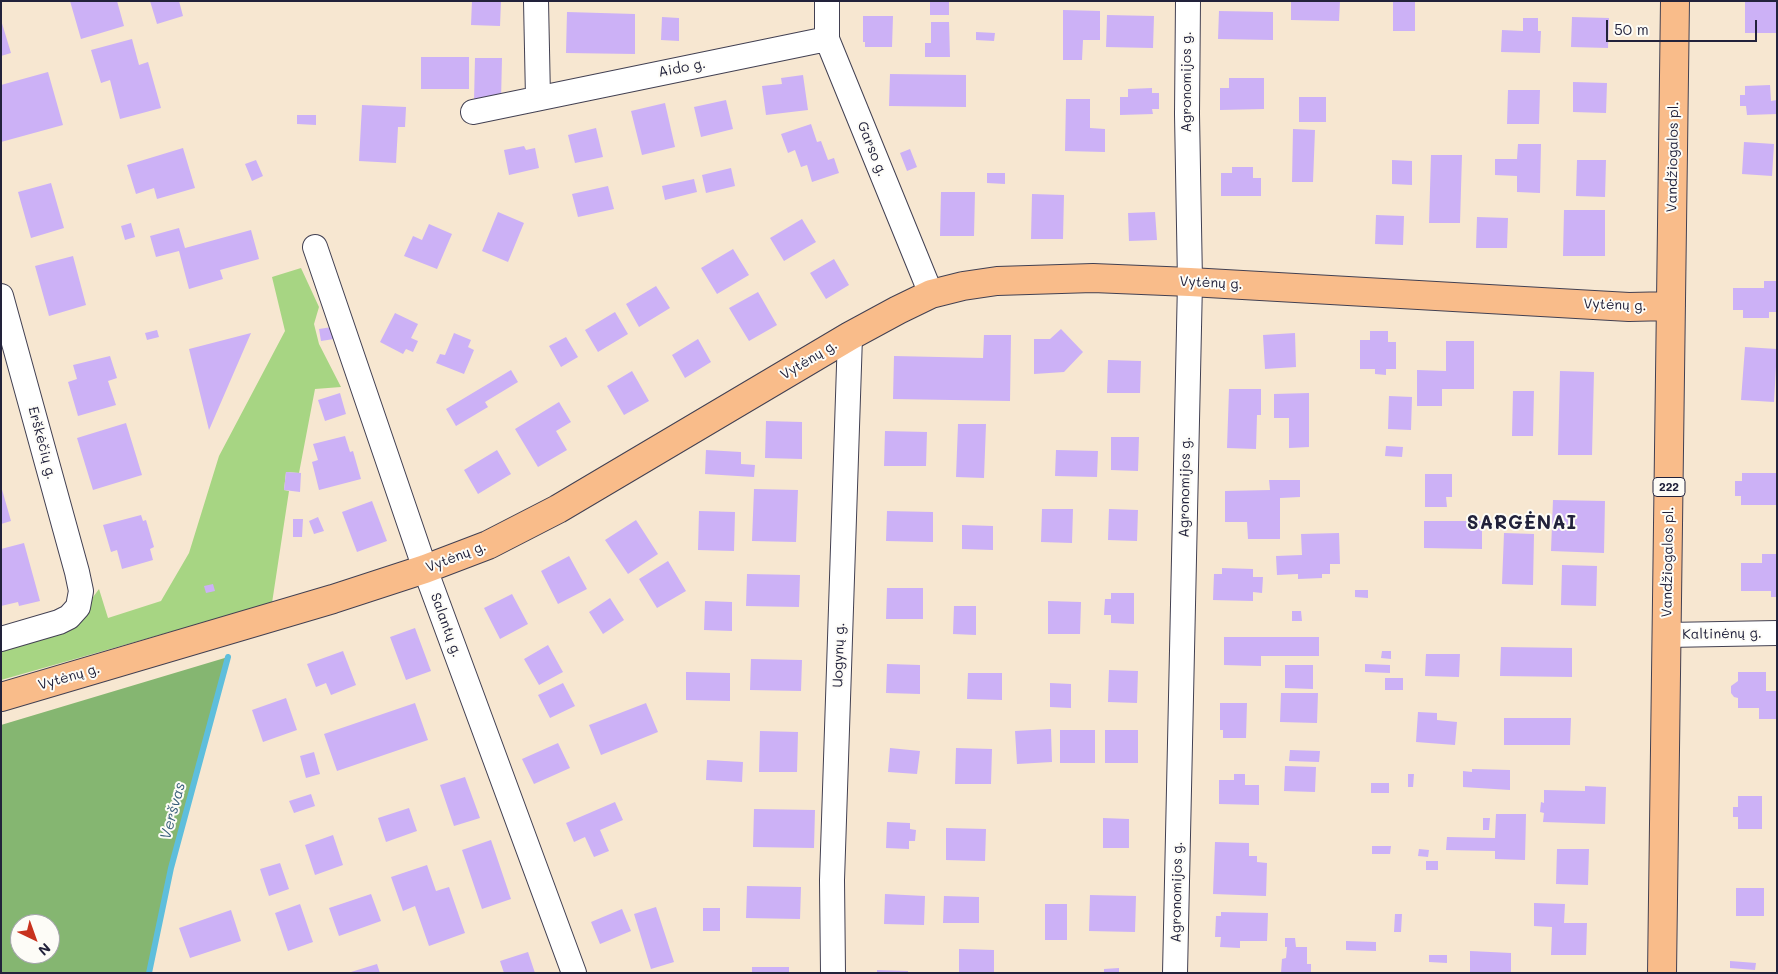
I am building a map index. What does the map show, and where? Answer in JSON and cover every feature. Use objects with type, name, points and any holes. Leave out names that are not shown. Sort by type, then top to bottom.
[{"type":"main road","name":"Vandžiogalos pl.","points":[[1662,973],[1675,1]]},
{"type":"main road","name":"Vytėnų g.","points":[[1,697],[333,599],[425,569],[488,545],[558,509],[850,336],[931,294],[963,286],[996,281],[1093,278],[1629,307],[1671,306]]},
{"type":"street","points":[[536,1],[538,98]]},
{"type":"street","name":"Garso g.","points":[[827,1],[827,39],[931,294]]},
{"type":"street","name":"Agronomijos g.","points":[[1175,973],[1190,282],[1187,114],[1188,1]]},
{"type":"street","name":"Aido g.","points":[[472,112],[827,39]]},
{"type":"street","name":"Salantų g.","points":[[315,247],[425,569],[574,973]]},
{"type":"street","name":"Erškėčių g.","points":[[1,296],[81,591],[78,607],[69,617],[59,622],[1,638]]},
{"type":"street","name":"Uogynų g.","points":[[833,973],[832,870],[850,336]]},
{"type":"street","name":"Kaltinėnų g.","points":[[1667,635],[1777,633]]},
{"type":"green space","points":[[301,268],[319,307],[314,324],[319,344],[341,387],[315,389],[299,473],[286,472],[284,490],[289,491],[272,603],[1,680],[1,647],[71,627],[99,589],[108,618],[161,601],[189,553],[219,456],[285,331],[272,277]]},
{"type":"green space","points":[[228,657],[171,868],[149,973],[1,973],[1,725]]},
{"type":"building","points":[[70,1],[117,1],[124,26],[81,39]]},
{"type":"building","points":[[150,1],[179,1],[183,16],[157,24]]},
{"type":"building","points":[[472,1],[501,1],[500,26],[471,25]]},
{"type":"building","points":[[930,1],[949,1],[949,15],[930,15]]},
{"type":"building","points":[[1291,1],[1340,1],[1339,21],[1291,20]]},
{"type":"building","points":[[1393,1],[1415,1],[1415,31],[1393,31]]},
{"type":"building","points":[[1745,1],[1777,1],[1777,33],[1745,33]]},
{"type":"building","points":[[1063,10],[1100,11],[1100,40],[1083,40],[1082,60],[1063,60]]},
{"type":"building","points":[[1219,11],[1273,12],[1273,40],[1218,39]]},
{"type":"building","points":[[567,12],[635,14],[635,54],[566,53]]},
{"type":"building","points":[[1107,15],[1154,16],[1153,48],[1106,47]]},
{"type":"building","points":[[863,16],[893,16],[892,47],[865,47],[865,42],[863,42]]},
{"type":"building","points":[[662,17],[679,18],[679,41],[661,40]]},
{"type":"building","points":[[1572,17],[1609,18],[1608,48],[1571,47]]},
{"type":"building","points":[[1523,18],[1538,18],[1538,31],[1541,31],[1540,53],[1501,52],[1502,30],[1523,31]]},
{"type":"building","points":[[1,20],[11,53],[1,56]]},
{"type":"building","points":[[931,22],[949,22],[950,57],[925,57],[925,43],[931,43]]},
{"type":"building","points":[[976,32],[995,33],[994,41],[976,40]]},
{"type":"building","points":[[132,39],[139,65],[148,62],[161,108],[120,119],[110,80],[101,83],[91,50]]},
{"type":"building","points":[[421,57],[469,57],[469,89],[421,89]]},
{"type":"building","points":[[475,58],[502,58],[501,101],[474,101]]},
{"type":"building","points":[[48,72],[63,125],[1,142],[1,85]]},
{"type":"building","points":[[890,74],[966,75],[966,107],[889,106]]},
{"type":"building","points":[[803,75],[808,110],[766,115],[762,86],[782,84],[781,78]]},
{"type":"building","points":[[1229,78],[1264,78],[1264,109],[1220,110],[1220,88],[1229,88]]},
{"type":"building","points":[[1573,82],[1607,83],[1606,113],[1573,112]]},
{"type":"building","points":[[1770,85],[1771,101],[1777,100],[1777,114],[1747,115],[1746,106],[1740,106],[1740,95],[1745,95],[1745,86]]},
{"type":"building","points":[[1152,88],[1152,93],[1159,93],[1159,109],[1152,109],[1153,114],[1120,115],[1120,97],[1128,97],[1128,89]]},
{"type":"building","points":[[1508,90],[1540,90],[1539,124],[1507,124]]},
{"type":"building","points":[[1299,97],[1326,97],[1326,122],[1299,122]]},
{"type":"building","points":[[1066,99],[1090,99],[1090,128],[1105,129],[1105,152],[1065,151]]},
{"type":"building","points":[[726,100],[733,129],[701,137],[694,107]]},
{"type":"building","points":[[665,103],[675,147],[642,155],[631,111]]},
{"type":"building","points":[[362,105],[406,107],[405,127],[398,127],[396,163],[359,161]]},
{"type":"building","points":[[297,115],[316,115],[316,125],[297,124]]},
{"type":"building","points":[[811,124],[817,142],[821,141],[828,160],[834,158],[839,173],[812,182],[807,165],[801,167],[795,150],[788,153],[781,134]]},
{"type":"building","points":[[596,128],[603,157],[575,163],[568,135]]},
{"type":"building","points":[[1293,129],[1315,130],[1313,182],[1292,182]]},
{"type":"building","points":[[1744,142],[1774,144],[1772,176],[1742,174]]},
{"type":"building","points":[[1518,144],[1541,144],[1540,193],[1517,192],[1517,176],[1495,175],[1495,159],[1517,159]]},
{"type":"building","points":[[524,146],[526,150],[535,148],[539,168],[509,175],[504,150]]},
{"type":"building","points":[[183,148],[195,188],[157,199],[154,188],[136,194],[127,165]]},
{"type":"building","points":[[910,149],[917,167],[907,171],[900,153]]},
{"type":"building","points":[[1431,155],[1462,155],[1460,223],[1429,223]]},
{"type":"building","points":[[256,160],[263,176],[252,181],[245,164]]},
{"type":"building","points":[[1392,160],[1412,161],[1412,185],[1392,184]]},
{"type":"building","points":[[1577,160],[1606,160],[1605,197],[1576,196]]},
{"type":"building","points":[[1232,167],[1253,167],[1253,178],[1261,178],[1261,196],[1221,196],[1221,173],[1232,173]]},
{"type":"building","points":[[731,168],[735,186],[706,193],[702,175]]},
{"type":"building","points":[[987,173],[1005,173],[1005,184],[987,183]]},
{"type":"building","points":[[694,179],[697,192],[665,200],[662,186]]},
{"type":"building","points":[[51,183],[64,228],[31,238],[18,192]]},
{"type":"building","points":[[608,186],[614,209],[578,217],[572,194]]},
{"type":"building","points":[[941,192],[975,192],[974,236],[940,236]]},
{"type":"building","points":[[1032,194],[1064,195],[1063,239],[1031,239]]},
{"type":"building","points":[[1564,210],[1605,210],[1605,256],[1563,256]]},
{"type":"building","points":[[498,212],[524,223],[508,262],[482,251]]},
{"type":"building","points":[[1155,212],[1157,240],[1129,241],[1128,213]]},
{"type":"building","points":[[1376,215],[1404,216],[1403,245],[1375,244]]},
{"type":"building","points":[[1477,217],[1508,218],[1507,248],[1476,248]]},
{"type":"building","points":[[802,219],[816,242],[784,261],[770,238]]},
{"type":"building","points":[[131,223],[135,237],[125,240],[121,226]]},
{"type":"building","points":[[429,224],[452,234],[437,269],[404,256],[413,236],[422,240]]},
{"type":"building","points":[[179,228],[185,248],[251,230],[259,259],[220,270],[223,279],[189,289],[179,251],[156,257],[150,236]]},
{"type":"building","points":[[733,249],[749,275],[717,294],[701,268]]},
{"type":"building","points":[[73,256],[86,305],[49,316],[35,266]]},
{"type":"building","points":[[834,259],[849,285],[826,299],[810,273]]},
{"type":"building","points":[[1764,281],[1777,281],[1777,312],[1769,312],[1769,318],[1743,318],[1743,310],[1733,310],[1733,288],[1764,288]]},
{"type":"building","points":[[656,286],[670,308],[639,327],[626,304]]},
{"type":"building","points":[[758,292],[777,325],[749,341],[729,308]]},
{"type":"building","points":[[615,312],[628,334],[598,352],[585,330]]},
{"type":"building","points":[[395,313],[418,324],[411,338],[418,341],[413,352],[406,349],[403,354],[380,342]]},
{"type":"building","points":[[332,327],[334,339],[321,341],[319,329]]},
{"type":"building","points":[[1061,329],[1083,352],[1064,372],[1034,374],[1034,339],[1050,339]]},
{"type":"building","points":[[157,330],[159,337],[147,340],[145,333]]},
{"type":"building","points":[[1370,331],[1388,331],[1388,342],[1396,342],[1396,369],[1386,369],[1386,375],[1375,374],[1375,369],[1360,369],[1360,340],[1370,340]]},
{"type":"building","points":[[251,333],[209,430],[189,349]]},
{"type":"building","points":[[454,333],[471,340],[468,347],[474,350],[464,374],[436,363],[440,354],[445,355]]},
{"type":"building","points":[[1295,333],[1296,367],[1265,369],[1263,335]]},
{"type":"building","points":[[984,335],[1011,335],[1010,401],[893,399],[894,356],[983,358]]},
{"type":"building","points":[[566,337],[578,357],[561,367],[549,346]]},
{"type":"building","points":[[698,339],[711,362],[685,378],[672,355]]},
{"type":"building","points":[[1446,341],[1474,341],[1474,389],[1442,389],[1442,406],[1417,406],[1417,370],[1446,371]]},
{"type":"building","points":[[1745,347],[1777,349],[1774,402],[1741,400]]},
{"type":"building","points":[[110,356],[117,378],[108,381],[116,405],[78,416],[68,382],[77,379],[73,365]]},
{"type":"building","points":[[1108,360],[1141,361],[1140,393],[1107,393]]},
{"type":"building","points":[[511,370],[518,382],[485,402],[488,407],[456,426],[446,409]]},
{"type":"building","points":[[632,371],[649,401],[624,415],[607,386]]},
{"type":"building","points":[[1560,371],[1594,372],[1592,455],[1558,455]]},
{"type":"building","points":[[1229,389],[1261,389],[1261,415],[1257,415],[1256,449],[1227,448]]},
{"type":"building","points":[[1513,391],[1534,391],[1533,436],[1512,436]]},
{"type":"building","points":[[340,393],[346,414],[325,421],[318,400]]},
{"type":"building","points":[[1309,393],[1309,447],[1289,448],[1289,418],[1274,418],[1274,394]]},
{"type":"building","points":[[1389,396],[1412,397],[1411,430],[1388,429]]},
{"type":"building","points":[[559,402],[571,422],[556,431],[567,450],[538,467],[515,429]]},
{"type":"building","points":[[766,421],[802,422],[802,459],[765,458]]},
{"type":"building","points":[[126,423],[142,475],[93,490],[77,438]]},
{"type":"building","points":[[958,424],[986,424],[984,478],[956,477]]},
{"type":"building","points":[[885,431],[927,432],[926,466],[884,466]]},
{"type":"building","points":[[345,436],[350,452],[353,451],[361,479],[319,490],[312,462],[318,460],[313,444]]},
{"type":"building","points":[[1111,437],[1139,437],[1138,471],[1111,470]]},
{"type":"building","points":[[1386,446],[1403,447],[1402,457],[1385,456]]},
{"type":"building","points":[[497,450],[511,474],[478,494],[464,470]]},
{"type":"building","points":[[706,450],[741,452],[741,464],[755,465],[754,477],[705,474]]},
{"type":"building","points":[[1056,450],[1098,451],[1097,477],[1055,476]]},
{"type":"building","points":[[286,472],[301,473],[300,492],[284,490]]},
{"type":"building","points":[[1742,473],[1777,473],[1777,505],[1741,505],[1741,496],[1735,496],[1735,481],[1742,481]]},
{"type":"building","points":[[1425,474],[1452,474],[1452,497],[1446,497],[1447,507],[1425,507]]},
{"type":"building","points":[[1269,480],[1300,480],[1300,497],[1280,498],[1280,539],[1248,539],[1247,522],[1225,522],[1225,491],[1270,490]]},
{"type":"building","points":[[1,486],[11,521],[1,524]]},
{"type":"building","points":[[754,489],[798,490],[796,542],[752,541]]},
{"type":"building","points":[[1553,500],[1605,501],[1604,553],[1551,551]]},
{"type":"building","points":[[372,501],[387,541],[357,552],[342,512]]},
{"type":"building","points":[[1042,509],[1073,509],[1072,543],[1041,542]]},
{"type":"building","points":[[1109,509],[1138,510],[1137,541],[1108,540]]},
{"type":"building","points":[[699,511],[735,512],[734,551],[698,550]]},
{"type":"building","points":[[887,511],[933,512],[933,542],[886,541]]},
{"type":"building","points":[[141,515],[143,521],[146,520],[154,547],[150,549],[153,560],[122,569],[117,550],[111,552],[103,525]]},
{"type":"building","points":[[318,517],[324,531],[314,534],[309,521]]},
{"type":"building","points":[[293,519],[303,519],[302,537],[293,537]]},
{"type":"building","points":[[636,520],[658,554],[628,574],[605,540]]},
{"type":"building","points":[[1424,521],[1482,521],[1482,549],[1424,548]]},
{"type":"building","points":[[962,525],[993,526],[993,550],[962,549]]},
{"type":"building","points":[[1339,533],[1340,564],[1330,564],[1330,574],[1322,574],[1322,578],[1298,579],[1298,574],[1277,575],[1276,556],[1302,555],[1301,534]]},
{"type":"building","points":[[1504,533],[1534,534],[1533,585],[1502,584]]},
{"type":"building","points":[[24,543],[40,601],[19,606],[18,602],[1,606],[1,549]]},
{"type":"building","points":[[1762,554],[1777,554],[1777,597],[1771,597],[1771,591],[1741,591],[1741,563],[1762,563]]},
{"type":"building","points":[[569,556],[587,589],[558,604],[541,571]]},
{"type":"building","points":[[668,561],[686,591],[657,608],[639,579]]},
{"type":"building","points":[[1562,565],[1597,566],[1596,606],[1561,605]]},
{"type":"building","points":[[1222,568],[1253,569],[1253,577],[1263,577],[1262,593],[1253,592],[1253,601],[1213,600],[1214,574],[1222,574]]},
{"type":"building","points":[[747,574],[800,575],[799,607],[746,606]]},
{"type":"building","points":[[213,584],[215,591],[206,593],[204,586]]},
{"type":"building","points":[[887,588],[923,588],[923,619],[886,619]]},
{"type":"building","points":[[1355,590],[1368,590],[1368,598],[1355,597]]},
{"type":"building","points":[[1111,593],[1134,593],[1134,624],[1111,623],[1111,615],[1104,615],[1105,599],[1111,599]]},
{"type":"building","points":[[512,594],[528,624],[500,639],[484,608]]},
{"type":"building","points":[[610,598],[624,620],[603,634],[589,612]]},
{"type":"building","points":[[705,601],[732,602],[732,631],[704,630]]},
{"type":"building","points":[[1048,601],[1081,602],[1080,634],[1048,634]]},
{"type":"building","points":[[954,606],[976,606],[976,635],[953,634]]},
{"type":"building","points":[[1292,611],[1301,611],[1302,621],[1292,621]]},
{"type":"building","points":[[415,628],[431,671],[406,680],[390,637]]},
{"type":"building","points":[[1224,637],[1319,637],[1319,656],[1261,656],[1261,666],[1224,665]]},
{"type":"building","points":[[548,645],[563,672],[539,685],[524,659]]},
{"type":"building","points":[[1501,647],[1572,648],[1572,677],[1500,676]]},
{"type":"building","points":[[343,651],[356,685],[331,695],[326,683],[316,687],[307,664]]},
{"type":"building","points":[[1382,651],[1391,651],[1391,659],[1381,658]]},
{"type":"building","points":[[1426,654],[1460,654],[1459,677],[1425,676]]},
{"type":"building","points":[[751,659],[802,660],[801,691],[750,690]]},
{"type":"building","points":[[887,664],[920,665],[920,694],[886,693]]},
{"type":"building","points":[[1365,664],[1390,665],[1390,673],[1365,672]]},
{"type":"building","points":[[1285,665],[1313,665],[1313,689],[1285,688]]},
{"type":"building","points":[[1109,670],[1138,671],[1137,703],[1108,702]]},
{"type":"building","points":[[686,672],[730,673],[730,701],[686,700]]},
{"type":"building","points":[[1738,672],[1766,672],[1766,691],[1777,691],[1777,719],[1759,719],[1759,708],[1738,708],[1738,698],[1734,697],[1731,693],[1731,686],[1738,681]]},
{"type":"building","points":[[968,673],[1002,673],[1002,700],[967,699]]},
{"type":"building","points":[[1385,678],[1403,678],[1403,690],[1385,690]]},
{"type":"building","points":[[563,683],[575,706],[550,718],[538,695]]},
{"type":"building","points":[[1050,683],[1071,684],[1071,708],[1050,707]]},
{"type":"building","points":[[1281,693],[1318,693],[1317,723],[1280,722]]},
{"type":"building","points":[[286,698],[297,730],[263,742],[252,710]]},
{"type":"building","points":[[415,703],[428,740],[337,771],[324,734]]},
{"type":"building","points":[[646,703],[658,732],[601,755],[589,725]]},
{"type":"building","points":[[1220,703],[1247,703],[1246,738],[1223,738],[1223,730],[1220,730]]},
{"type":"building","points":[[1418,712],[1437,713],[1437,720],[1457,722],[1455,745],[1416,742]]},
{"type":"building","points":[[1504,718],[1571,718],[1570,745],[1504,745]]},
{"type":"building","points":[[1051,729],[1052,762],[1017,764],[1015,731]]},
{"type":"building","points":[[1060,730],[1095,730],[1095,763],[1060,763]]},
{"type":"building","points":[[1105,730],[1138,730],[1138,763],[1105,763]]},
{"type":"building","points":[[760,731],[798,732],[797,772],[759,772]]},
{"type":"building","points":[[558,743],[570,768],[534,784],[522,759]]},
{"type":"building","points":[[890,748],[920,751],[917,774],[888,772]]},
{"type":"building","points":[[956,748],[992,749],[991,784],[955,784]]},
{"type":"building","points":[[1290,750],[1320,751],[1319,762],[1289,761]]},
{"type":"building","points":[[314,752],[320,774],[306,778],[300,756]]},
{"type":"building","points":[[707,760],[743,762],[742,782],[706,780]]},
{"type":"building","points":[[1285,766],[1316,767],[1315,792],[1284,791]]},
{"type":"building","points":[[1472,769],[1510,770],[1510,790],[1463,787],[1463,771],[1472,772]]},
{"type":"building","points":[[1234,774],[1245,774],[1245,785],[1259,785],[1259,805],[1219,804],[1219,780],[1234,780]]},
{"type":"building","points":[[1408,774],[1414,774],[1413,787],[1408,787]]},
{"type":"building","points":[[465,777],[480,818],[454,826],[440,785]]},
{"type":"building","points":[[1371,783],[1389,783],[1389,793],[1371,793]]},
{"type":"building","points":[[1585,786],[1606,787],[1605,824],[1543,822],[1544,813],[1540,812],[1541,802],[1544,803],[1544,790],[1585,791]]},
{"type":"building","points":[[311,794],[315,806],[294,813],[289,801]]},
{"type":"building","points":[[1738,796],[1762,796],[1762,829],[1738,829],[1738,817],[1733,817],[1733,807],[1738,807]]},
{"type":"building","points":[[615,802],[623,820],[600,830],[609,851],[594,857],[585,837],[574,842],[566,823]]},
{"type":"building","points":[[409,808],[417,831],[386,842],[378,818]]},
{"type":"building","points":[[754,809],[815,810],[814,848],[753,847]]},
{"type":"building","points":[[1496,814],[1526,814],[1525,860],[1495,859],[1495,851],[1446,850],[1447,837],[1495,838]]},
{"type":"building","points":[[1103,818],[1129,819],[1129,848],[1103,848]]},
{"type":"building","points":[[1483,818],[1490,818],[1489,830],[1483,830]]},
{"type":"building","points":[[887,822],[910,823],[910,829],[916,830],[915,841],[909,841],[909,849],[886,848]]},
{"type":"building","points":[[946,828],[986,829],[985,861],[946,860]]},
{"type":"building","points":[[333,835],[343,865],[315,875],[305,845]]},
{"type":"building","points":[[491,840],[511,899],[482,909],[462,850]]},
{"type":"building","points":[[1215,842],[1249,843],[1249,856],[1257,856],[1257,862],[1267,863],[1266,896],[1213,894]]},
{"type":"building","points":[[1372,846],[1391,846],[1390,854],[1372,854]]},
{"type":"building","points":[[1419,849],[1429,850],[1428,857],[1418,856]]},
{"type":"building","points":[[1557,849],[1589,849],[1588,885],[1556,884]]},
{"type":"building","points":[[1426,861],[1438,861],[1438,870],[1426,870]]},
{"type":"building","points":[[280,863],[289,889],[269,896],[260,869]]},
{"type":"building","points":[[427,865],[436,891],[449,887],[465,933],[429,946],[415,906],[403,911],[391,877]]},
{"type":"building","points":[[747,886],[801,887],[800,919],[746,918]]},
{"type":"building","points":[[1736,888],[1764,888],[1764,916],[1736,916]]},
{"type":"building","points":[[371,894],[381,921],[339,936],[329,908]]},
{"type":"building","points":[[885,894],[925,896],[924,925],[884,924]]},
{"type":"building","points":[[1090,895],[1136,896],[1135,932],[1089,931]]},
{"type":"building","points":[[944,896],[979,897],[979,923],[943,923]]},
{"type":"building","points":[[1534,903],[1565,904],[1564,923],[1587,923],[1586,955],[1551,955],[1552,927],[1534,926]]},
{"type":"building","points":[[300,904],[313,942],[288,951],[275,913]]},
{"type":"building","points":[[1045,904],[1067,904],[1067,940],[1045,940]]},
{"type":"building","points":[[656,907],[674,962],[651,969],[634,914]]},
{"type":"building","points":[[703,908],[720,908],[720,931],[703,931]]},
{"type":"building","points":[[622,909],[631,931],[600,944],[591,922]]},
{"type":"building","points":[[231,910],[241,941],[190,958],[179,928]]},
{"type":"building","points":[[1221,912],[1268,913],[1267,941],[1240,941],[1240,948],[1220,947],[1221,937],[1215,937],[1216,916],[1221,916]]},
{"type":"building","points":[[1395,914],[1402,914],[1401,932],[1394,932]]},
{"type":"building","points":[[1285,938],[1295,938],[1296,947],[1307,947],[1307,964],[1311,964],[1311,973],[1281,973],[1282,959],[1286,958],[1287,947],[1285,947]]},
{"type":"building","points":[[1346,941],[1376,942],[1376,951],[1346,950]]},
{"type":"building","points":[[959,949],[994,950],[994,973],[959,973]]},
{"type":"building","points":[[1470,951],[1511,953],[1511,973],[1470,973]]},
{"type":"building","points":[[528,952],[535,973],[504,973],[500,961]]},
{"type":"building","points":[[1429,955],[1447,955],[1447,963],[1429,962]]},
{"type":"building","points":[[1730,961],[1756,963],[1755,970],[1730,968]]},
{"type":"building","points":[[377,964],[380,973],[351,973],[351,972]]},
{"type":"building","points":[[752,967],[789,967],[789,973],[752,973]]},
{"type":"building","points":[[1119,968],[1119,973],[1104,973],[1104,969]]},
{"type":"building","points":[[877,970],[908,971],[908,973],[877,973]]},
{"type":"waterway","name":"Veršvas","points":[[149,973],[171,868],[228,657]]},
{"type":"district","name":"SARGĖNAI","points":[[1522,523]]}]
